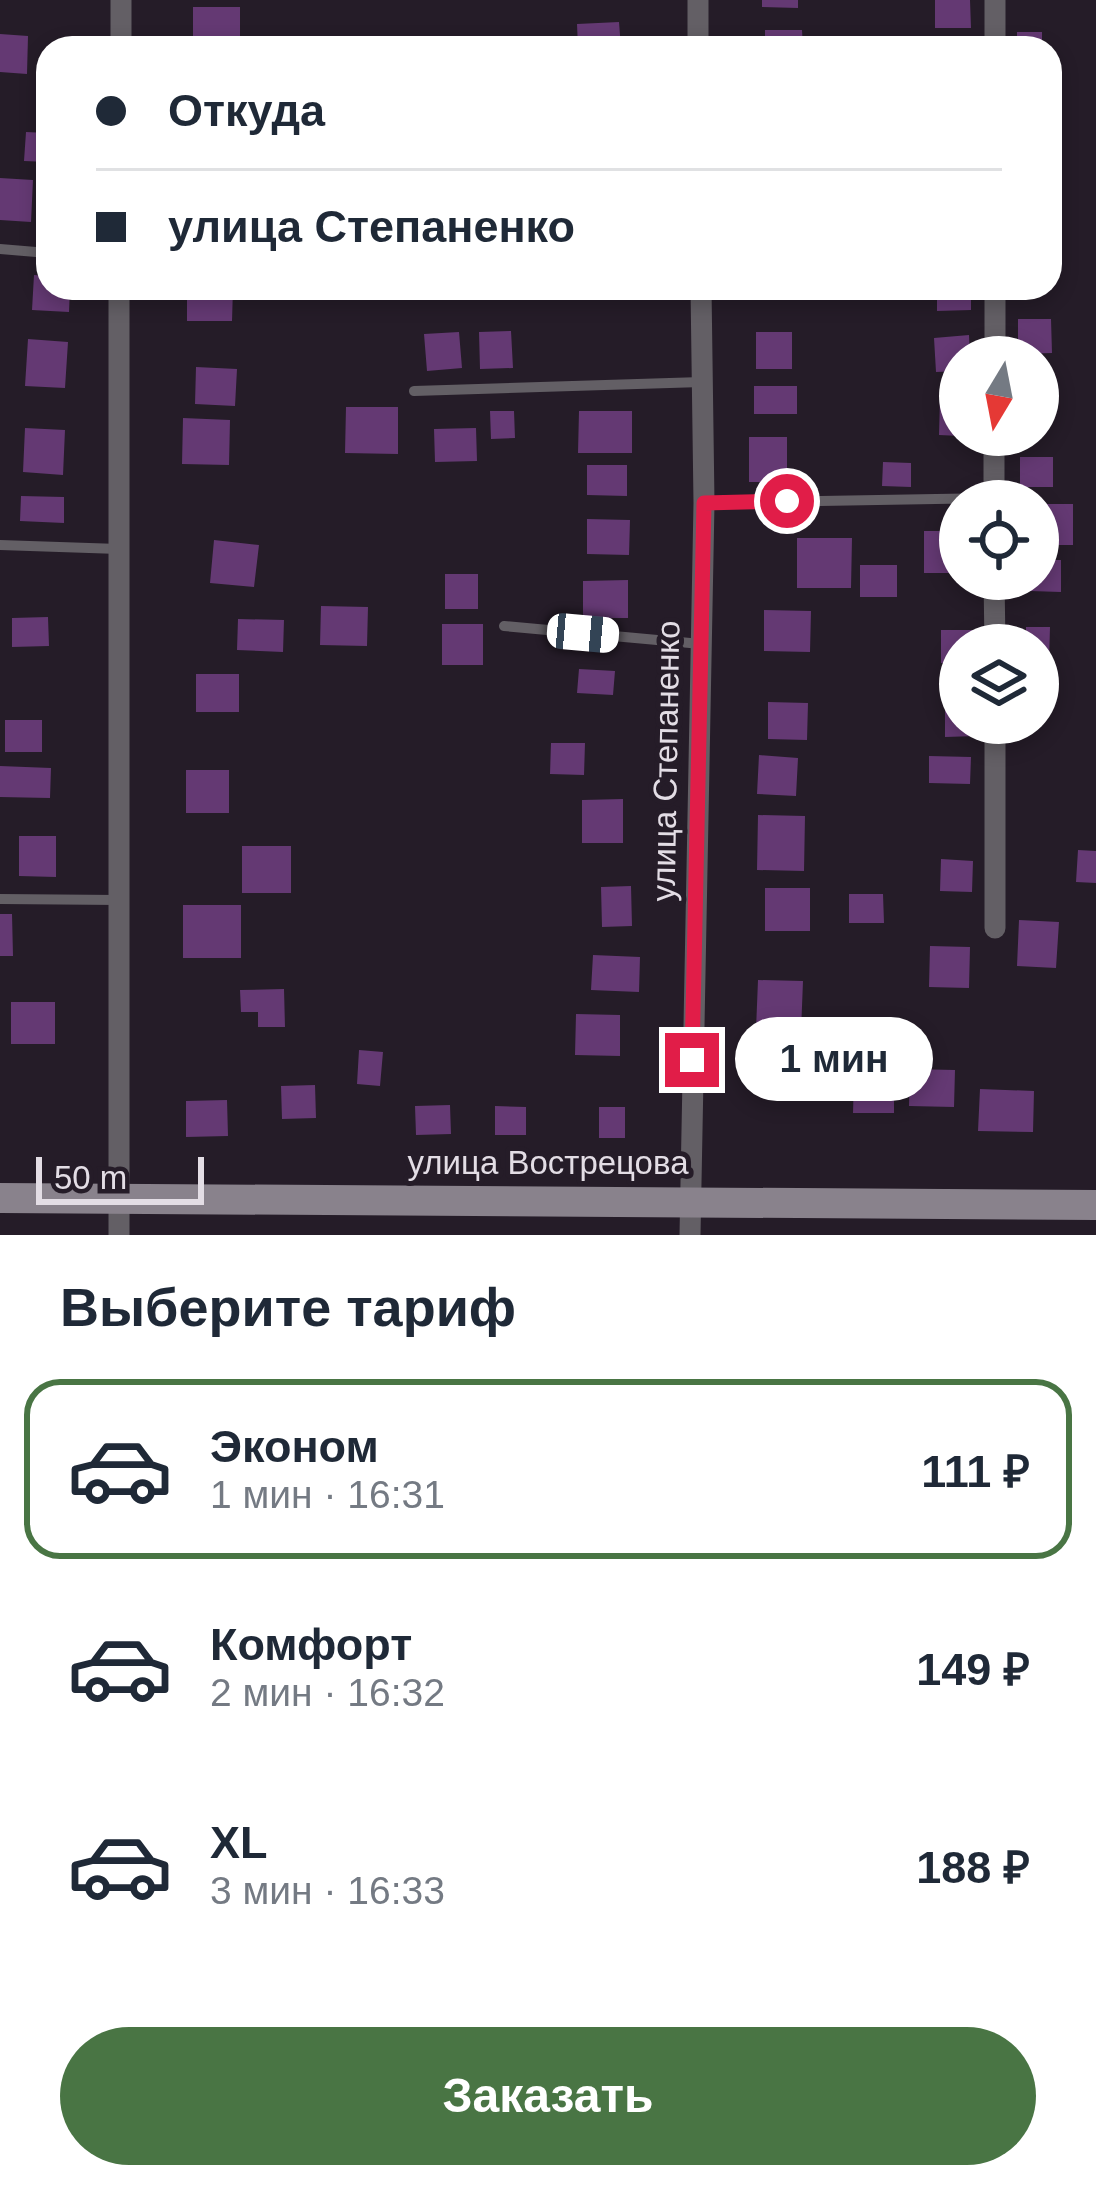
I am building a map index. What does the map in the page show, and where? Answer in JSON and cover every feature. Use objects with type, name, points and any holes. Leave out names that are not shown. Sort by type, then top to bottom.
[{"type":"street","points":[[121,36],[122,0]]},
{"type":"street","points":[[698,0],[698,36]]},
{"type":"street","points":[[995,0],[995,36]]},
{"type":"street","points":[[119,300],[119,1235]]},
{"type":"street","name":"улица Степаненко","points":[[690,1235],[704,503],[700,300]]},
{"type":"street","points":[[995,300],[995,336]]},
{"type":"street","points":[[995,744],[995,928]]},
{"type":"street","name":"улица Вострецова","points":[[0,1198],[689,1198],[1096,1205]]},
{"type":"lane","points":[[0,249],[36,252]]},
{"type":"lane","points":[[414,391],[702,382]]},
{"type":"lane","points":[[704,503],[939,501]]},
{"type":"lane","points":[[0,544],[119,549]]},
{"type":"lane","points":[[504,626],[701,644]]},
{"type":"lane","points":[[0,898],[119,900]]},
{"type":"building","points":[[762,0],[798,0],[798,8],[762,7]]},
{"type":"building","points":[[935,0],[970,0],[971,28],[935,28]]},
{"type":"building","points":[[193,7],[240,7],[240,36],[193,36]]},
{"type":"building","points":[[619,22],[620,36],[578,36],[577,24]]},
{"type":"building","points":[[765,30],[802,30],[802,36],[765,36]]},
{"type":"building","points":[[1017,32],[1042,32],[1042,36],[1017,36]]},
{"type":"building","points":[[0,34],[28,36],[27,74],[0,72]]},
{"type":"building","points":[[26,132],[36,132],[36,162],[24,161]]},
{"type":"building","points":[[0,178],[33,180],[31,222],[0,220]]},
{"type":"building","points":[[34,275],[36,300],[70,300],[69,312],[32,310]]},
{"type":"building","points":[[187,300],[233,300],[232,321],[187,321]]},
{"type":"building","points":[[937,300],[971,300],[971,310],[937,311]]},
{"type":"building","points":[[1018,319],[1051,319],[1052,336],[1018,336]]},
{"type":"building","points":[[511,331],[513,368],[480,369],[479,332]]},
{"type":"building","points":[[459,332],[462,368],[427,371],[424,334]]},
{"type":"building","points":[[756,332],[792,332],[792,369],[756,369]]},
{"type":"building","points":[[934,338],[939,338],[939,372],[936,372]]},
{"type":"building","points":[[28,339],[68,342],[65,388],[25,386]]},
{"type":"building","points":[[196,367],[237,369],[235,406],[195,404]]},
{"type":"building","points":[[754,386],[797,386],[797,414],[754,414]]},
{"type":"building","points":[[346,407],[398,407],[398,454],[345,453]]},
{"type":"building","points":[[490,411],[514,411],[515,438],[491,439]]},
{"type":"building","points":[[579,411],[632,411],[632,453],[578,453]]},
{"type":"building","points":[[183,418],[230,420],[229,465],[182,464]]},
{"type":"building","points":[[25,428],[65,430],[63,475],[23,472]]},
{"type":"building","points":[[476,428],[477,461],[435,462],[434,429]]},
{"type":"building","points":[[749,437],[787,437],[787,482],[749,482]]},
{"type":"building","points":[[1020,457],[1053,457],[1053,480],[1020,480]]},
{"type":"building","points":[[883,462],[911,463],[911,487],[882,486]]},
{"type":"building","points":[[587,465],[627,465],[627,496],[587,495]]},
{"type":"building","points":[[21,496],[64,497],[64,523],[20,521]]},
{"type":"building","points":[[1059,504],[1073,504],[1073,545],[1059,545]]},
{"type":"building","points":[[587,519],[630,520],[629,555],[587,554]]},
{"type":"building","points":[[924,531],[939,531],[939,573],[924,573]]},
{"type":"building","points":[[797,538],[852,538],[851,588],[797,588]]},
{"type":"building","points":[[214,540],[259,545],[254,587],[210,583]]},
{"type":"building","points":[[860,565],[897,565],[897,597],[860,597]]},
{"type":"building","points":[[445,574],[478,574],[478,609],[445,609]]},
{"type":"building","points":[[628,580],[628,618],[583,618],[583,581]]},
{"type":"building","points":[[321,606],[368,607],[367,646],[320,645]]},
{"type":"building","points":[[764,610],[811,611],[810,652],[764,651]]},
{"type":"building","points":[[48,617],[49,646],[12,647],[12,618]]},
{"type":"building","points":[[238,619],[284,620],[283,652],[237,650]]},
{"type":"building","points":[[442,624],[483,624],[483,665],[442,665]]},
{"type":"building","points":[[579,669],[615,671],[613,695],[577,693]]},
{"type":"building","points":[[196,674],[239,674],[239,712],[196,712]]},
{"type":"building","points":[[768,702],[808,703],[807,740],[768,739]]},
{"type":"building","points":[[5,720],[42,720],[42,752],[5,752]]},
{"type":"building","points":[[551,743],[585,743],[584,775],[550,774]]},
{"type":"building","points":[[759,755],[798,758],[796,796],[757,794]]},
{"type":"building","points":[[929,756],[971,757],[970,784],[929,783]]},
{"type":"building","points":[[0,766],[51,768],[50,798],[0,797]]},
{"type":"building","points":[[186,770],[229,770],[229,813],[186,813]]},
{"type":"building","points":[[623,799],[623,843],[582,843],[582,800]]},
{"type":"building","points":[[758,815],[805,816],[804,871],[757,870]]},
{"type":"building","points":[[19,836],[56,836],[56,877],[19,876]]},
{"type":"building","points":[[242,846],[291,846],[291,893],[242,893]]},
{"type":"building","points":[[1078,850],[1096,851],[1096,883],[1076,882]]},
{"type":"building","points":[[941,859],[973,861],[972,892],[940,891]]},
{"type":"building","points":[[631,886],[632,926],[602,927],[601,887]]},
{"type":"building","points":[[765,888],[810,888],[810,931],[765,931]]},
{"type":"building","points":[[849,894],[883,894],[884,923],[849,923]]},
{"type":"building","points":[[183,905],[241,905],[241,958],[183,958]]},
{"type":"building","points":[[0,914],[12,914],[13,956],[0,956]]},
{"type":"building","points":[[1019,920],[1059,922],[1056,968],[1017,966]]},
{"type":"building","points":[[930,946],[970,947],[969,988],[929,987]]},
{"type":"building","points":[[593,955],[640,957],[639,992],[591,990]]},
{"type":"building","points":[[758,980],[803,981],[801,1032],[756,1030]]},
{"type":"building","points":[[284,989],[285,1027],[258,1027],[258,1012],[241,1012],[240,990]]},
{"type":"building","points":[[11,1002],[55,1002],[55,1044],[11,1044]]},
{"type":"building","points":[[576,1014],[620,1015],[620,1056],[575,1055]]},
{"type":"building","points":[[359,1050],[383,1052],[380,1086],[357,1084]]},
{"type":"building","points":[[778,1055],[821,1059],[814,1094],[776,1091]]},
{"type":"building","points":[[910,1069],[955,1070],[954,1107],[909,1106]]},
{"type":"building","points":[[854,1075],[894,1076],[894,1113],[853,1113]]},
{"type":"building","points":[[315,1085],[316,1118],[282,1119],[281,1086]]},
{"type":"building","points":[[980,1089],[1034,1091],[1033,1132],[978,1131]]},
{"type":"building","points":[[227,1100],[228,1136],[186,1137],[186,1101]]},
{"type":"building","points":[[450,1105],[451,1134],[416,1135],[415,1106]]},
{"type":"building","points":[[495,1106],[526,1107],[526,1135],[495,1135]]},
{"type":"building","points":[[599,1107],[625,1107],[625,1138],[599,1138]]},
{"type":"route","points":[[692,1060],[704,503],[787,501]]}]
